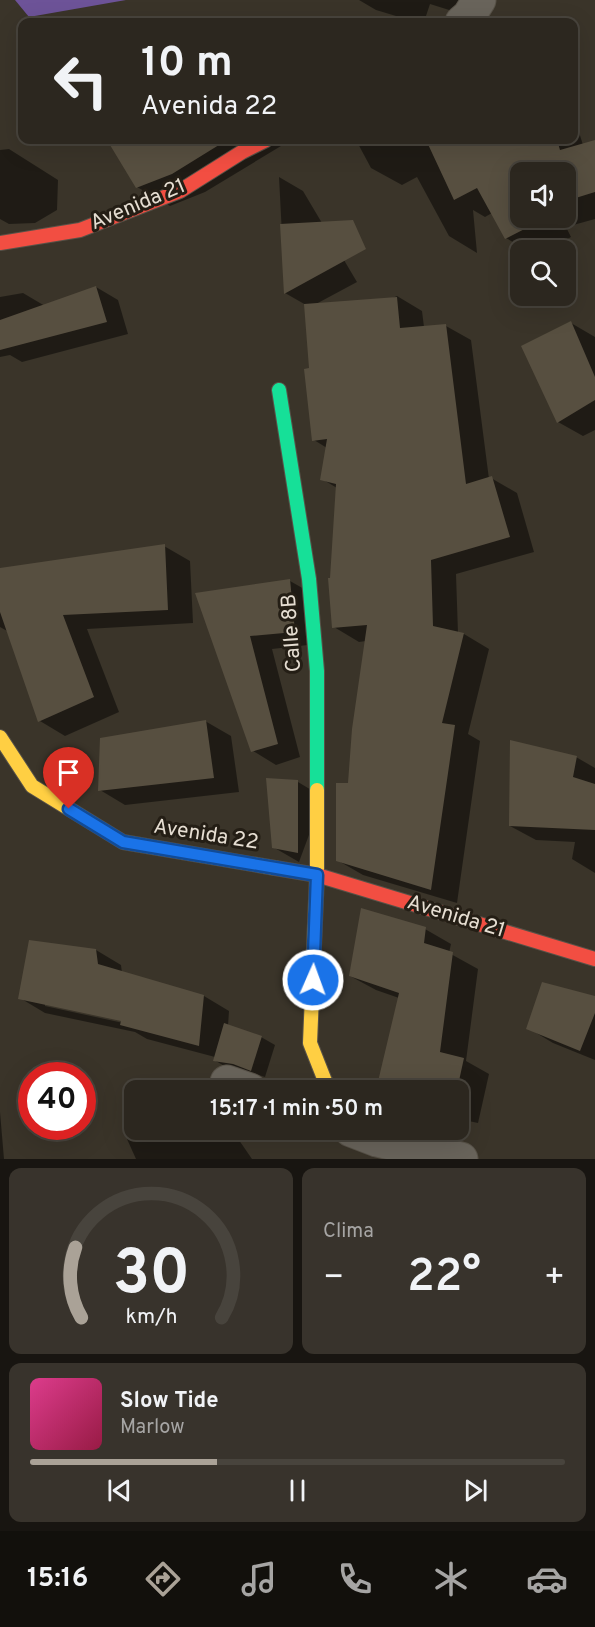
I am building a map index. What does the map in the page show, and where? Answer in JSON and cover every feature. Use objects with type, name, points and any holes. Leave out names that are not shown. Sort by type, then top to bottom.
[{"type":"street","points":[[467,18],[479,0]]},
{"type":"street","name":"Avenida 21","points":[[0,243],[80,230],[180,191],[258,144]]},
{"type":"street","name":"Calle 8B","points":[[279,390],[309,579],[316,671],[317,875],[310,1043],[325,1080]]},
{"type":"street","name":"Avenida 22","points":[[0,737],[32,786],[123,842],[317,875]]},
{"type":"street","name":"Avenida 21","points":[[317,875],[595,959]]},
{"type":"street","points":[[391,1140],[460,1159]]},
{"type":"shaded area","points":[[15,0],[126,0],[29,17]]},
{"type":"building","points":[[595,140],[595,192],[576,198],[576,162],[510,162],[510,228],[526,228],[505,239],[477,188],[454,200],[428,144],[558,144],[560,150]]},
{"type":"building","points":[[109,144],[221,144],[172,174],[136,188]]},
{"type":"building","points":[[353,220],[366,249],[284,294],[280,224]]},
{"type":"building","points":[[96,286],[107,322],[0,350],[0,320]]},
{"type":"building","points":[[397,297],[400,328],[446,324],[466,484],[492,476],[510,537],[431,560],[433,626],[464,633],[442,723],[455,725],[431,890],[336,861],[336,783],[348,783],[352,729],[367,625],[332,628],[328,578],[330,578],[336,484],[320,480],[327,439],[312,441],[304,369],[309,368],[304,304]]},
{"type":"building","points":[[571,321],[595,377],[595,400],[557,423],[521,346]]},
{"type":"building","points":[[165,544],[168,610],[63,615],[94,697],[38,722],[0,612],[0,568]]},
{"type":"building","points":[[290,579],[295,632],[250,636],[278,744],[251,752],[195,593]]},
{"type":"building","points":[[206,720],[214,778],[98,791],[100,738]]},
{"type":"building","points":[[510,740],[577,756],[573,777],[595,784],[595,830],[509,826]]},
{"type":"building","points":[[266,778],[298,780],[298,853],[272,848]]},
{"type":"building","points":[[361,908],[426,927],[424,943],[453,952],[440,1052],[464,1058],[459,1080],[378,1080],[399,993],[349,976]]},
{"type":"building","points":[[29,940],[96,949],[98,964],[204,995],[199,1046],[120,1025],[121,1021],[18,999]]},
{"type":"building","points":[[542,982],[595,996],[595,1013],[580,1051],[526,1029]]},
{"type":"building","points":[[224,1023],[262,1036],[251,1071],[233,1064],[213,1061]]},
{"type":"traffic: fast","points":[[279,390],[309,579],[317,671],[317,790]]},
{"type":"traffic: slow","points":[[0,737],[32,786],[123,842],[275,868]]},
{"type":"traffic: slow","points":[[317,790],[317,875],[310,1043],[325,1080]]},
{"type":"traffic: jam","points":[[0,243],[80,230],[180,191],[258,144]]},
{"type":"traffic: jam","points":[[275,868],[317,875],[595,959]]},
{"type":"route","points":[[69,809],[123,842],[317,875],[313,980]]}]
